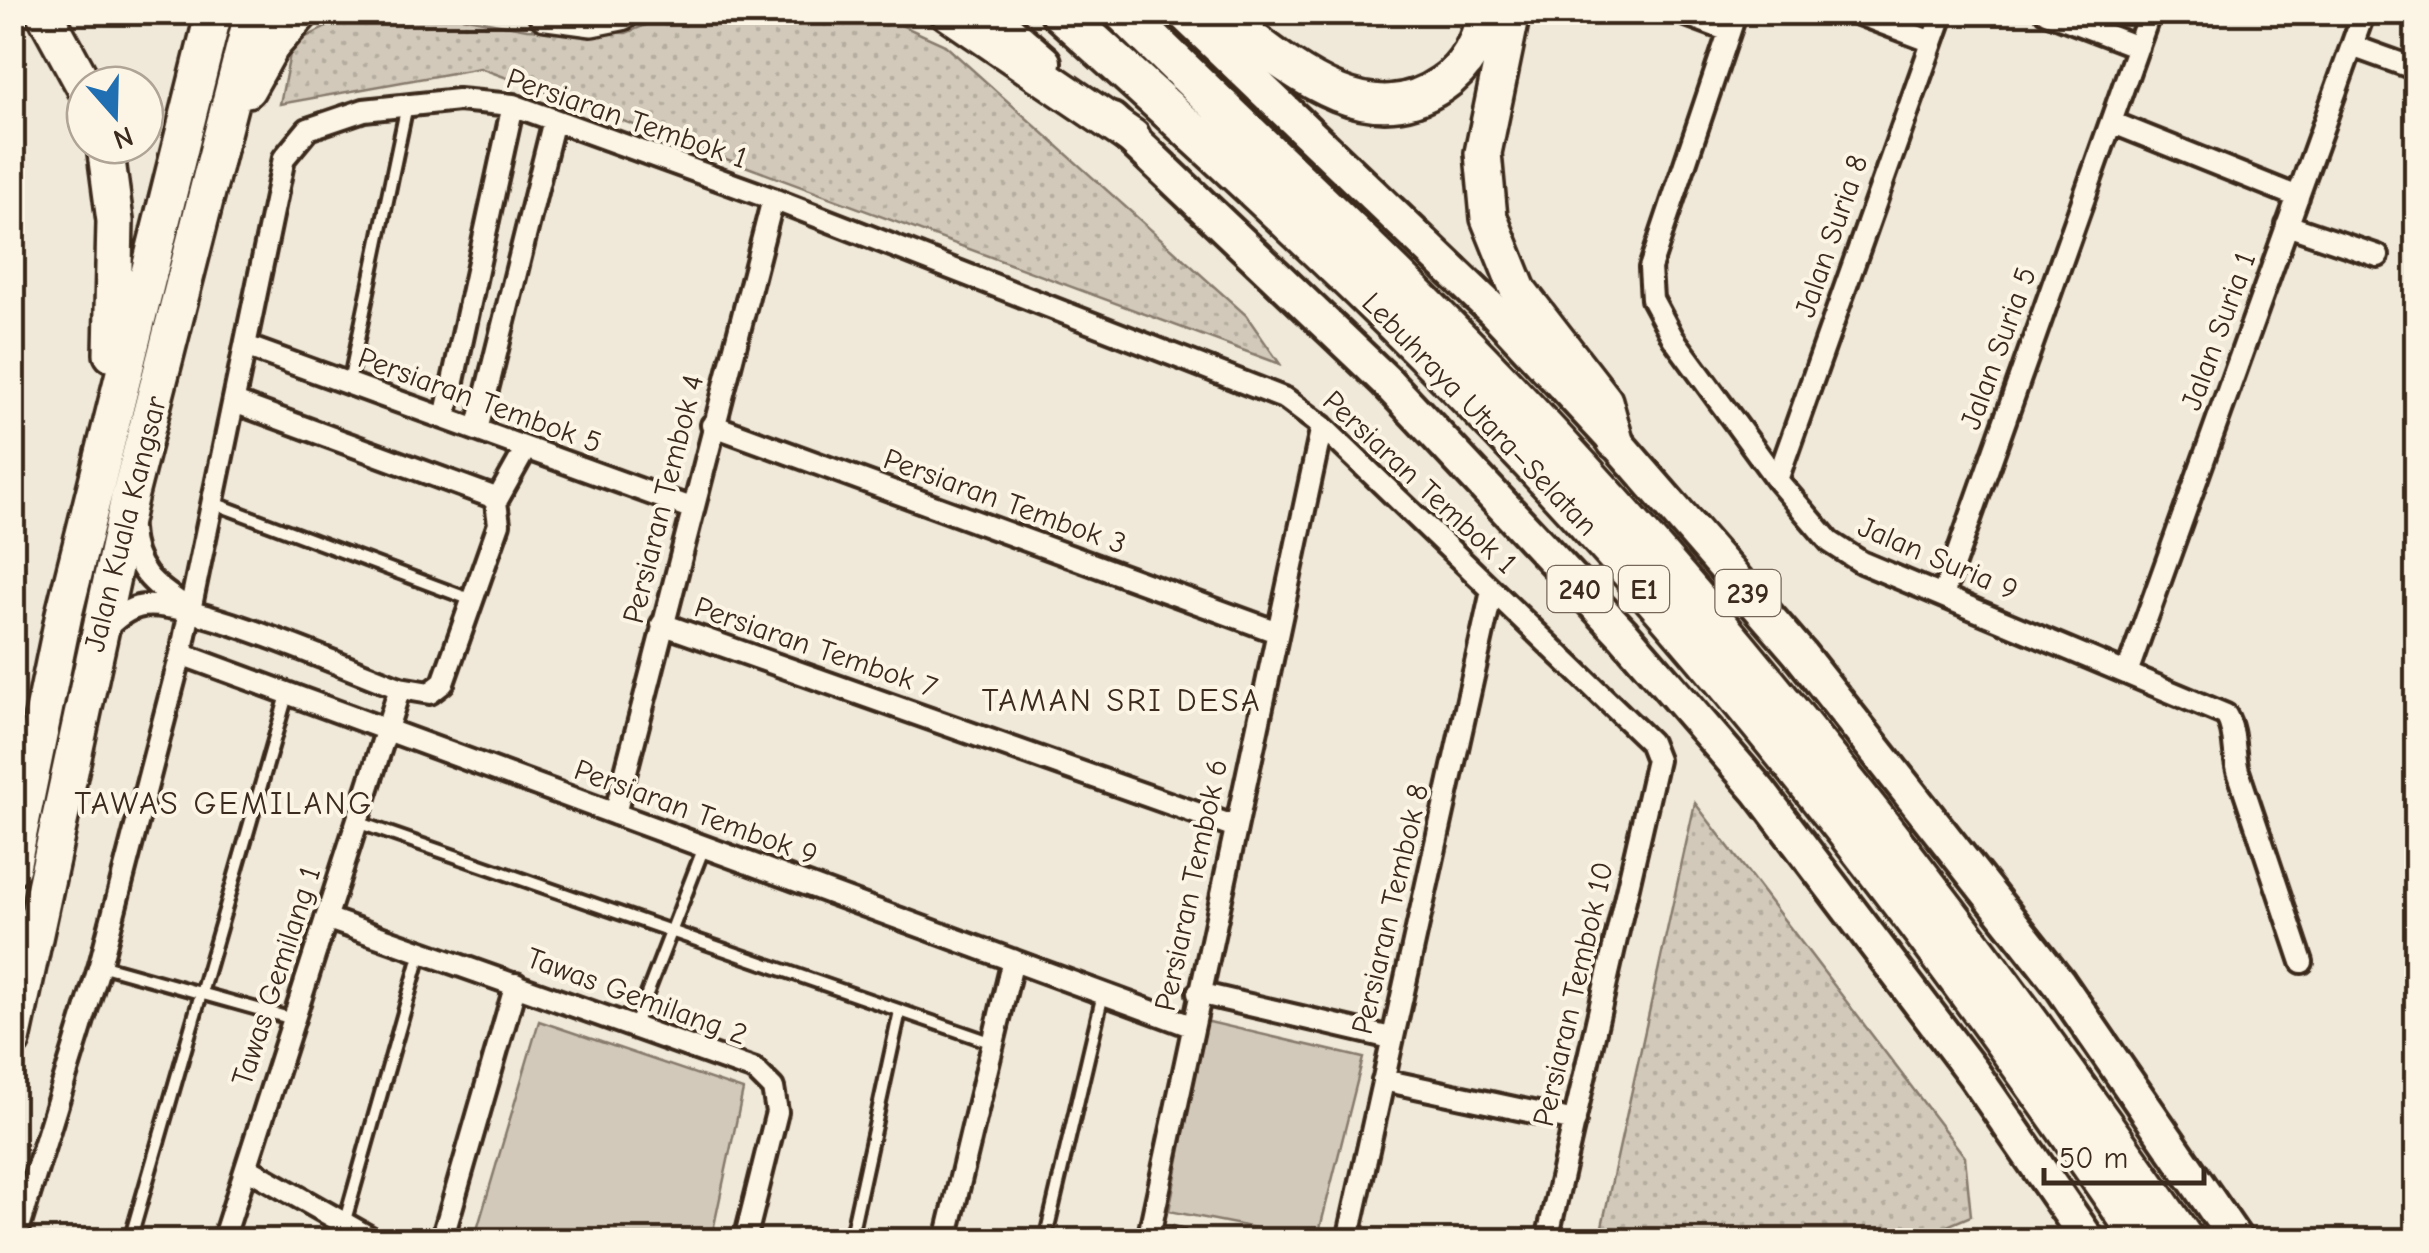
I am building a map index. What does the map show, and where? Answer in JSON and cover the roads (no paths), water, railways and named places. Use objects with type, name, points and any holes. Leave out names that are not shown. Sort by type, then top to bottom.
[{"type":"highway","points":[[44,12],[73,65]]},
{"type":"highway","name":"Jalan Kuala Kangsar","points":[[12,867],[40,719],[214,12]]},
{"type":"highway","name":"Jalan Kuala Kangsar","points":[[12,1040],[96,638],[254,12]]},
{"type":"highway","points":[[217,154],[256,69],[301,12]]},
{"type":"highway","points":[[546,12],[591,18],[621,12]]},
{"type":"highway","points":[[948,12],[1132,137]]},
{"type":"highway","name":"Lebuhraya Utara–Selatan","points":[[1060,12],[1276,205],[1444,371],[1618,559],[1796,768],[1956,972],[2143,1240]]},
{"type":"highway","name":"Lebuhraya Utara–Selatan","points":[[1122,12],[1524,407],[1761,674],[1897,843],[2057,1056],[2184,1240]]},
{"type":"highway","points":[[1216,12],[1336,94],[1368,103],[1402,103],[1430,92],[1456,74],[1474,47],[1484,12]]},
{"type":"highway","points":[[1512,12],[1483,153],[1489,218],[1518,290],[1604,401],[1615,440]]},
{"type":"highway","points":[[108,165],[115,221],[112,353],[119,394]]},
{"type":"main road","name":"240","points":[[987,12],[1132,137],[1386,381],[1672,691],[1759,792],[1973,1073],[2088,1240]]},
{"type":"main road","name":"239","points":[[1182,12],[1469,286],[1615,440],[1907,784],[2059,983],[2236,1240]]},
{"type":"street","points":[[1678,12],[1732,22]]},
{"type":"street","points":[[1853,12],[1932,42]]},
{"type":"street","name":"Jalan Suria 8","points":[[1778,480],[1943,12]]},
{"type":"street","points":[[2046,12],[2138,47]]},
{"type":"street","name":"Jalan Suria 5","points":[[1942,595],[2150,12]]},
{"type":"street","name":"Jalan Suria 1","points":[[2128,670],[2364,12]]},
{"type":"street","name":"Jalan Suria 9","points":[[1732,22],[1650,268],[1649,285],[1673,338],[1778,480],[1842,552],[2220,710],[2232,724],[2238,771],[2302,962]]},
{"type":"street","points":[[2352,46],[2416,69]]},
{"type":"street","name":"Persiaran Tembok 1","points":[[14,1240],[100,966],[181,654],[216,504],[279,180],[293,142],[326,119],[407,104],[458,100],[513,106],[774,199],[1268,390],[1322,426],[1650,742],[1657,760]]},
{"type":"street","points":[[445,418],[513,106]]},
{"type":"street","points":[[477,430],[554,120]]},
{"type":"street","points":[[2111,122],[2298,197]]},
{"type":"street","name":"Persiaran Tembok 4","points":[[615,814],[712,425],[774,199]]},
{"type":"street","points":[[2287,225],[2378,256]]},
{"type":"street","name":"Persiaran Tembok 5","points":[[248,346],[691,508]]},
{"type":"street","points":[[236,403],[496,502]]},
{"type":"street","name":"Persiaran Tembok 3","points":[[712,425],[1277,632]]},
{"type":"street","name":"Persiaran Tembok 6","points":[[1149,1237],[1233,826],[1322,426]]},
{"type":"street","points":[[129,498],[132,542],[140,569],[150,584],[190,610],[423,694],[441,686],[499,524],[496,502],[525,450]]},
{"type":"street","name":"Persiaran Tembok 8","points":[[1348,1240],[1492,591]]},
{"type":"street","points":[[96,638],[115,618],[138,606],[190,610]]},
{"type":"street","name":"Persiaran Tembok 7","points":[[662,624],[1233,826]]},
{"type":"street","name":"Persiaran Tembok 9","points":[[181,654],[1191,1026]]},
{"type":"street","name":"Tawas Gemilang 1","points":[[223,1240],[400,688]]},
{"type":"street","name":"Persiaran Tembok 10","points":[[1548,1240],[1657,760]]},
{"type":"street","name":"Tawas Gemilang 2","points":[[326,918],[756,1070],[773,1088],[777,1112],[745,1240]]},
{"type":"street","points":[[946,1240],[1013,960]]},
{"type":"street","points":[[442,1240],[516,984]]},
{"type":"street","points":[[1198,993],[1391,1038]]},
{"type":"street","points":[[1382,1080],[1575,1121]]},
{"type":"street","points":[[246,1168],[374,1240]]},
{"type":"street","points":[[1149,1237],[1177,1240]]},
{"type":"lane","points":[[349,384],[407,104]]},
{"type":"lane","points":[[216,504],[473,600]]},
{"type":"lane","points":[[130,1240],[287,694]]},
{"type":"lane","points":[[357,822],[993,1044]]},
{"type":"lane","points":[[634,1025],[704,847]]},
{"type":"lane","points":[[344,1224],[421,951]]},
{"type":"lane","points":[[100,966],[294,1019]]},
{"type":"lane","points":[[1045,1240],[1104,994]]},
{"type":"lane","points":[[850,1240],[900,1011]]},
{"type":"district","name":"TAMAN SRI DESA","points":[[1122,700]]},
{"type":"district","name":"TAWAS GEMILANG","points":[[224,803]]}]
